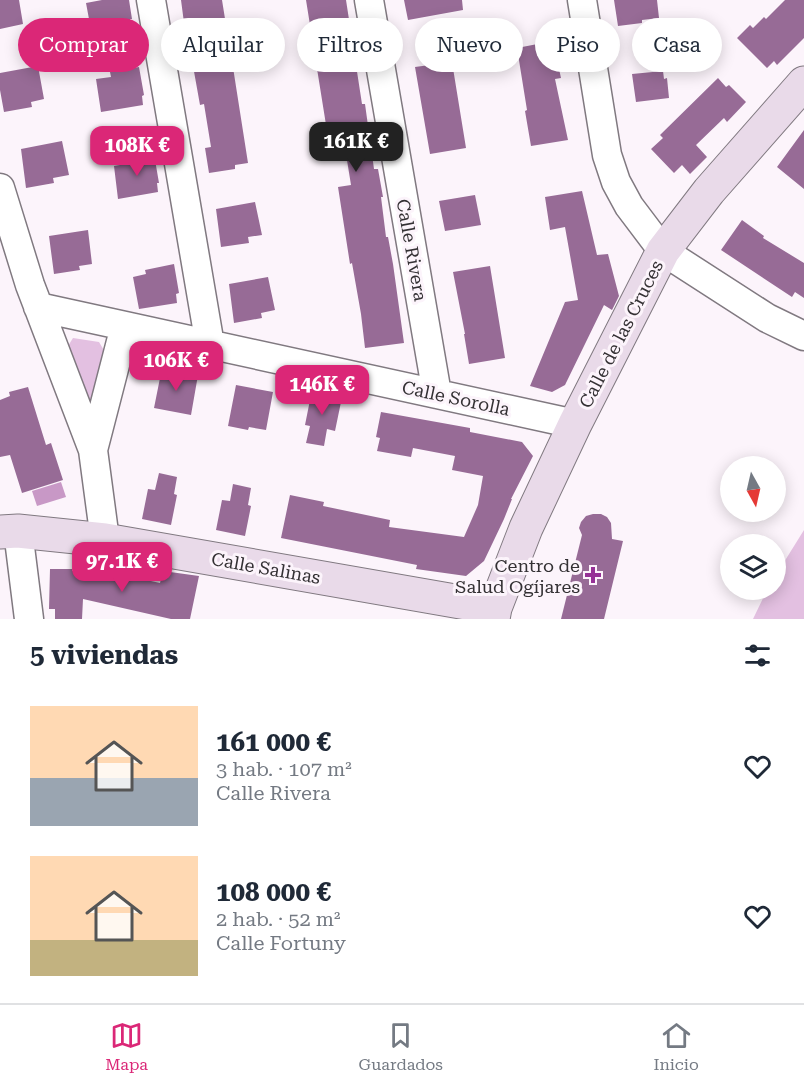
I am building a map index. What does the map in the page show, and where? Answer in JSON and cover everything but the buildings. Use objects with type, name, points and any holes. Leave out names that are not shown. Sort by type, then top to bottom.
[{"type":"street","points":[[151,0],[210,345]]},
{"type":"street","name":"Calle Rivera","points":[[369,0],[437,394]]},
{"type":"street","points":[[582,0],[607,155],[616,182],[629,206],[663,251],[767,318],[804,336]]},
{"type":"street","name":"Calle de las Cruces","points":[[494,614],[526,528],[575,424],[663,251],[709,191],[804,83]]},
{"type":"street","points":[[0,188],[38,307],[93,450],[105,540]]},
{"type":"street","name":"Calle Sorolla","points":[[38,307],[575,424]]},
{"type":"street","points":[[93,450],[125,326]]},
{"type":"street","points":[[9,531],[29,619]]},
{"type":"street","name":"Calle Salinas","points":[[9,531],[105,540],[494,614]]},
{"type":"shaded area","points":[[73,338],[99,342],[105,352],[93,405],[88,406],[68,346]]},
{"type":"shaded area","points":[[61,482],[66,497],[37,506],[32,491]]},
{"type":"shaded area","points":[[804,530],[804,619],[753,619],[762,600],[786,600],[786,559]]},
{"type":"place","name":"Centro de Salud Ogíjares","points":[[593,575]]}]
